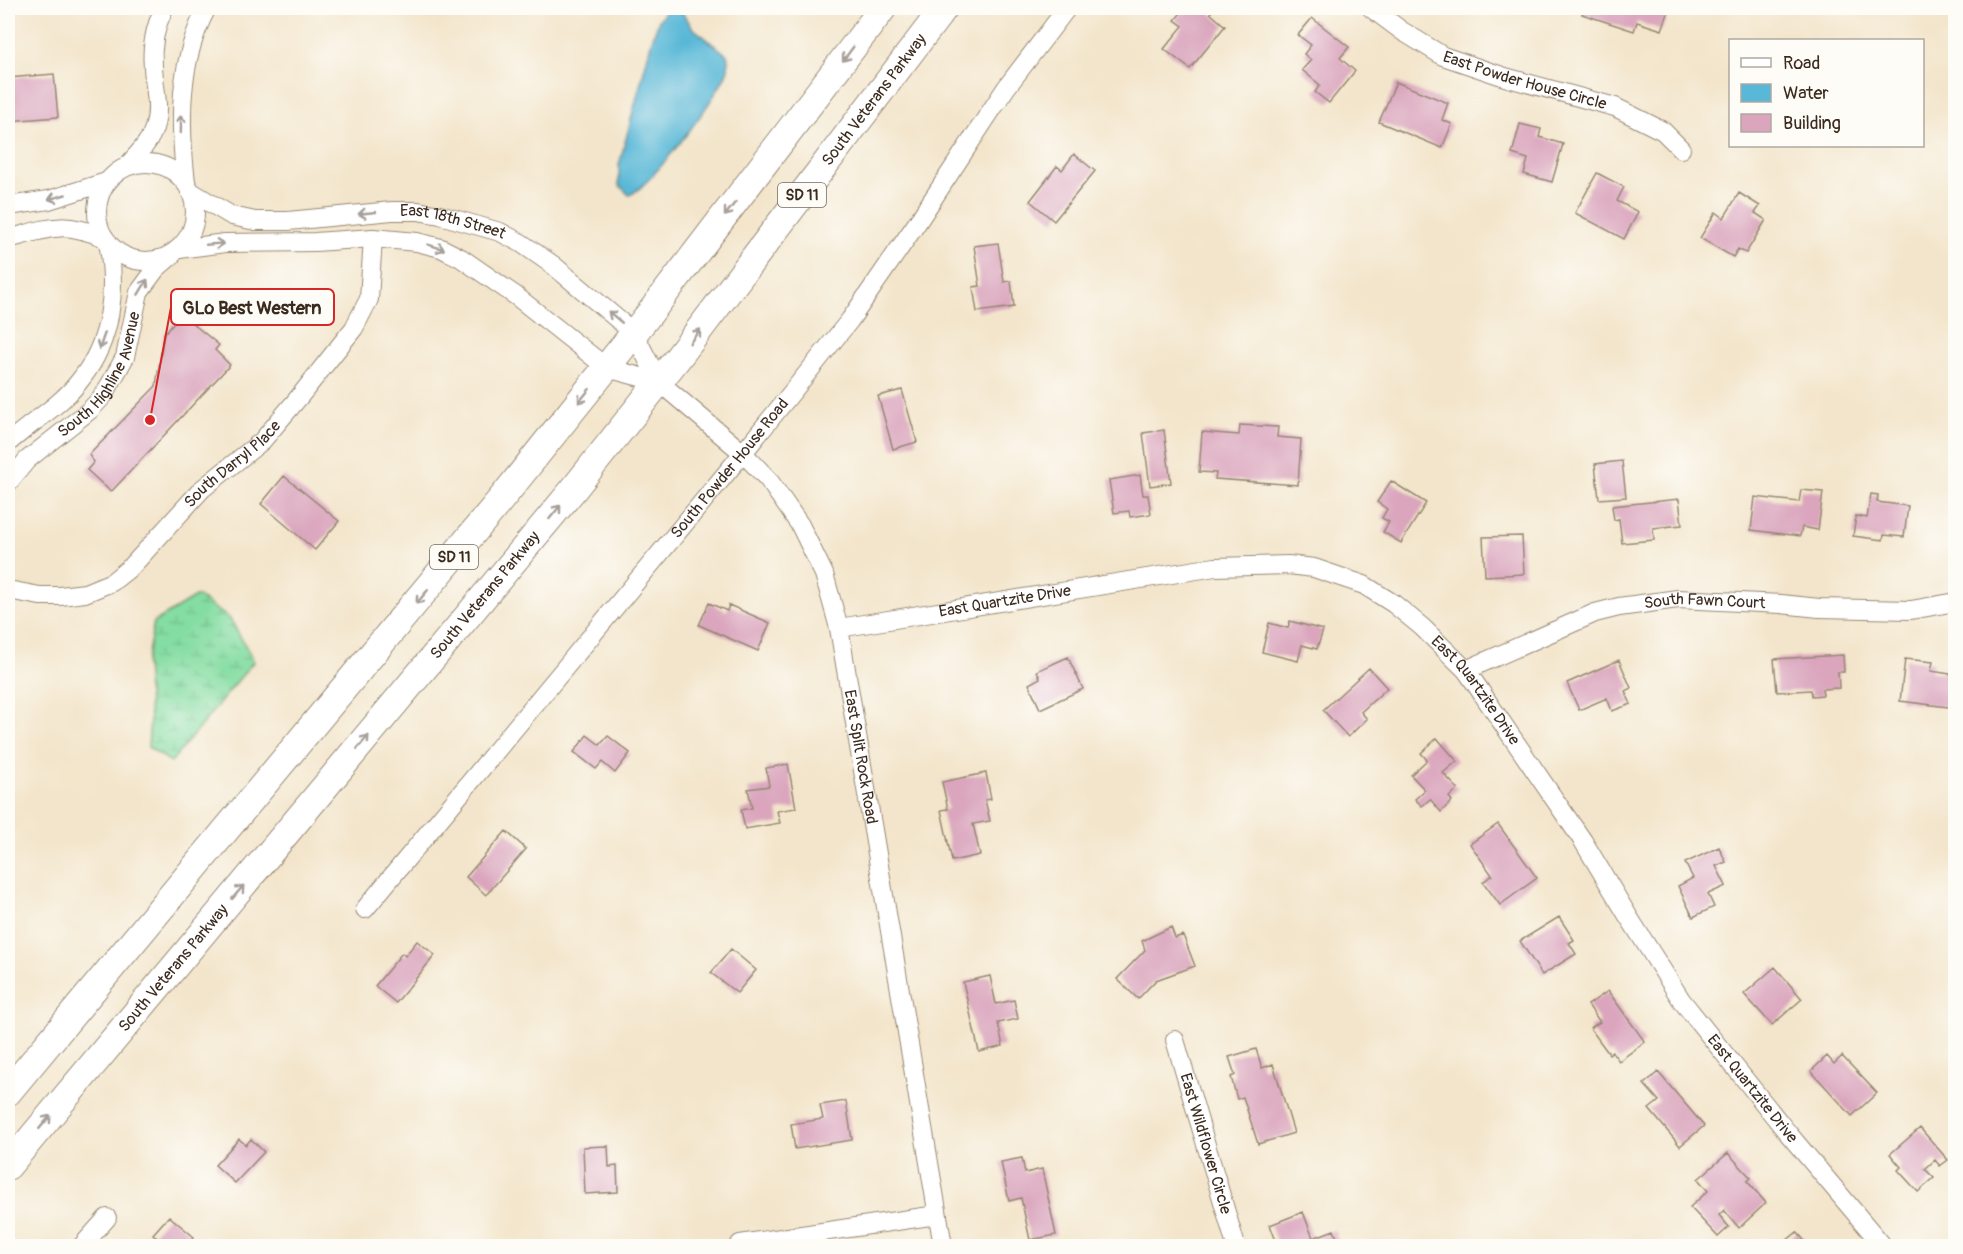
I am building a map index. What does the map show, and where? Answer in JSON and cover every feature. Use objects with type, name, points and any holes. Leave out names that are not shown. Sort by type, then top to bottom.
[{"type":"highway","name":"SD 11","points":[[8,1092],[440,575],[607,368],[883,8]]},
{"type":"highway","name":"South Veterans Parkway","points":[[8,1166],[473,612],[659,382],[944,8]]},
{"type":"street","points":[[8,206],[49,200],[106,182],[127,166],[142,148],[154,130],[157,117],[158,98],[152,50],[154,34],[164,8]]},
{"type":"street","points":[[175,252],[189,235],[194,221],[195,206],[188,187],[181,143],[183,90],[186,64],[197,29],[207,8]]},
{"type":"street","name":"South Powder House Road","points":[[365,909],[743,453],[850,320],[1006,88],[1067,8]]},
{"type":"street","name":"East Powder House Circle","points":[[1371,8],[1402,31],[1443,56],[1504,77],[1615,107],[1663,130],[1681,149]]},
{"type":"street","name":"East 18th Street","points":[[127,166],[147,163],[163,166],[176,172],[188,187],[232,216],[255,221],[288,221],[392,211],[440,214],[500,232],[536,253],[634,333],[659,382]]},
{"type":"street","points":[[106,182],[99,195],[96,208],[98,222],[106,240]]},
{"type":"street","name":"East 18th Street","points":[[8,239],[39,229],[57,226],[72,227],[106,240],[117,252],[130,259],[146,262],[175,252],[225,243],[315,242],[373,238],[417,242],[441,248],[461,258],[516,296],[607,368]]},
{"type":"street","name":"South Darryl Place","points":[[8,590],[40,596],[60,596],[85,592],[112,582],[132,566],[202,489],[262,441],[354,328],[369,299],[373,238]]},
{"type":"street","name":"South Highline Avenue","points":[[8,443],[81,380],[96,355],[103,339],[110,311],[113,287],[112,264],[106,240]]},
{"type":"street","name":"South Highline Avenue","points":[[8,483],[27,460],[90,410],[104,395],[125,357],[139,292],[147,280],[175,252]]},
{"type":"street","name":"East Split Rock Road","points":[[607,368],[659,382],[743,453],[768,479],[800,525],[824,574],[839,628],[943,1246]]},
{"type":"street","name":"East Quartzite Drive","points":[[839,628],[1215,567],[1287,565],[1314,568],[1364,585],[1394,604],[1422,627],[1466,670],[1583,841],[1683,1001],[1787,1132],[1882,1246]]},
{"type":"street","name":"South Fawn Court","points":[[1466,670],[1595,613],[1678,599],[1818,608],[1911,610],[1956,602]]},
{"type":"street","name":"East Wildflower Circle","points":[[1175,1040],[1236,1246]]},
{"type":"street","points":[[740,1244],[937,1215]]},
{"type":"street","points":[[82,1246],[107,1218]]},
{"type":"green space","points":[[197,596],[230,619],[254,661],[171,762],[148,747],[150,720],[146,663],[154,622]]},
{"type":"water","points":[[669,8],[679,8],[693,28],[727,55],[728,69],[713,97],[684,138],[652,176],[629,195],[619,185],[619,165],[652,40],[659,20]]},
{"type":"building","points":[[1185,8],[1208,8],[1212,11],[1210,13],[1225,26],[1190,69],[1164,49],[1183,26],[1175,20]]},
{"type":"building","points":[[1584,8],[1670,8],[1662,30],[1637,22],[1634,31],[1582,14]]},
{"type":"building","points":[[1312,18],[1349,47],[1340,58],[1355,71],[1329,103],[1315,92],[1320,85],[1302,70],[1311,60],[1304,54],[1311,45],[1298,35]]},
{"type":"building","points":[[54,74],[58,117],[8,121],[8,78]]},
{"type":"building","points":[[1396,82],[1448,103],[1442,120],[1452,124],[1442,148],[1379,122]]},
{"type":"building","points":[[1520,124],[1541,129],[1539,137],[1563,144],[1552,182],[1524,174],[1528,159],[1512,154]]},
{"type":"building","points":[[1074,154],[1095,171],[1054,221],[1030,201],[1057,166],[1062,170]]},
{"type":"building","points":[[1597,173],[1624,187],[1617,201],[1638,212],[1624,239],[1575,213]]},
{"type":"building","points":[[1739,193],[1760,206],[1755,213],[1766,220],[1746,253],[1738,249],[1733,257],[1700,238],[1716,212],[1724,218]]},
{"type":"building","points":[[998,243],[1004,282],[1011,281],[1014,307],[977,312],[973,287],[980,286],[974,246]]},
{"type":"building","points":[[181,314],[219,345],[215,350],[230,365],[111,492],[87,470],[94,462],[89,455],[156,386],[164,334]]},
{"type":"building","points":[[902,390],[917,442],[893,449],[878,396]]},
{"type":"building","points":[[1240,425],[1278,427],[1277,437],[1301,439],[1298,485],[1215,479],[1216,473],[1199,472],[1202,432],[1239,435]]},
{"type":"building","points":[[1164,430],[1171,483],[1150,486],[1143,433]]},
{"type":"building","points":[[1622,461],[1626,497],[1599,499],[1595,464]]},
{"type":"building","points":[[1140,475],[1143,495],[1148,495],[1151,514],[1130,517],[1129,511],[1114,513],[1109,480]]},
{"type":"building","points":[[284,476],[339,521],[315,550],[261,504]]},
{"type":"building","points":[[1391,481],[1426,503],[1401,543],[1383,532],[1389,522],[1382,518],[1387,509],[1377,502]]},
{"type":"building","points":[[1801,490],[1823,492],[1818,530],[1802,527],[1800,536],[1751,530],[1755,497],[1799,502]]},
{"type":"building","points":[[1871,494],[1878,495],[1877,502],[1908,506],[1904,537],[1884,535],[1883,540],[1853,536],[1856,516],[1867,518]]},
{"type":"building","points":[[1679,499],[1682,525],[1653,528],[1654,540],[1622,543],[1619,519],[1614,520],[1612,506]]},
{"type":"building","points":[[1522,536],[1524,574],[1485,576],[1483,537]]},
{"type":"building","points":[[709,603],[727,611],[729,605],[770,623],[758,651],[699,625]]},
{"type":"building","points":[[1290,621],[1323,630],[1317,649],[1302,645],[1298,661],[1262,652],[1269,623],[1288,628]]},
{"type":"building","points":[[1843,655],[1844,672],[1838,672],[1839,688],[1822,689],[1823,695],[1812,696],[1811,690],[1777,692],[1774,659]]},
{"type":"building","points":[[1068,657],[1083,689],[1040,709],[1029,684],[1040,678],[1037,671]]},
{"type":"building","points":[[1905,659],[1933,662],[1931,671],[1956,675],[1956,708],[1900,701]]},
{"type":"building","points":[[1619,660],[1631,688],[1625,691],[1631,704],[1612,711],[1607,698],[1579,710],[1567,683]]},
{"type":"building","points":[[1369,668],[1387,688],[1361,712],[1367,719],[1348,737],[1323,710]]},
{"type":"building","points":[[587,735],[600,745],[608,736],[630,753],[615,773],[602,762],[596,769],[574,752]]},
{"type":"building","points":[[1437,738],[1457,761],[1443,773],[1458,789],[1449,797],[1452,801],[1441,812],[1430,799],[1422,806],[1415,799],[1425,790],[1411,775],[1427,760],[1421,753]]},
{"type":"building","points":[[788,764],[796,808],[777,811],[780,823],[745,829],[741,810],[752,808],[748,789],[769,786],[766,768]]},
{"type":"building","points":[[986,773],[991,799],[985,800],[990,821],[973,824],[980,855],[952,861],[941,810],[948,809],[942,782]]},
{"type":"building","points":[[1498,824],[1537,878],[1500,905],[1483,882],[1492,875],[1470,844]]},
{"type":"building","points":[[506,831],[526,849],[486,895],[466,877]]},
{"type":"building","points":[[1719,847],[1726,862],[1716,866],[1726,886],[1708,894],[1714,907],[1693,917],[1678,886],[1693,878],[1685,863]]},
{"type":"building","points":[[1559,917],[1574,940],[1569,943],[1576,954],[1542,975],[1520,941]]},
{"type":"building","points":[[1171,927],[1175,938],[1183,935],[1195,966],[1156,980],[1138,999],[1117,979],[1145,950],[1142,941]]},
{"type":"building","points":[[417,941],[435,955],[396,1003],[375,986],[402,953],[405,956]]},
{"type":"building","points":[[731,949],[756,970],[737,993],[711,973]]},
{"type":"building","points":[[1775,967],[1802,999],[1772,1025],[1744,994]]},
{"type":"building","points":[[990,976],[996,1004],[1014,1000],[1018,1019],[998,1023],[1003,1046],[979,1052],[963,982]]},
{"type":"building","points":[[1608,991],[1645,1042],[1619,1061],[1612,1052],[1609,1054],[1590,1028],[1600,1022],[1588,1005]]},
{"type":"building","points":[[1256,1049],[1262,1068],[1273,1064],[1294,1133],[1258,1144],[1243,1097],[1237,1099],[1231,1077],[1235,1075],[1229,1057]]},
{"type":"building","points":[[1827,1056],[1834,1064],[1842,1056],[1877,1093],[1852,1116],[1811,1071]]},
{"type":"building","points":[[1658,1072],[1704,1126],[1680,1146],[1649,1109],[1659,1101],[1644,1084]]},
{"type":"building","points":[[846,1101],[852,1140],[795,1149],[791,1124],[823,1119],[820,1105]]},
{"type":"building","points":[[1920,1128],[1948,1160],[1940,1166],[1935,1160],[1925,1169],[1934,1178],[1918,1192],[1898,1170],[1901,1167],[1890,1154]]},
{"type":"building","points":[[239,1139],[246,1145],[251,1139],[264,1152],[235,1183],[215,1165]]},
{"type":"building","points":[[608,1146],[609,1167],[617,1166],[618,1192],[585,1194],[583,1147]]},
{"type":"building","points":[[1728,1153],[1751,1178],[1747,1181],[1766,1203],[1739,1228],[1724,1210],[1719,1215],[1729,1227],[1718,1237],[1690,1207],[1708,1191],[1698,1179]]},
{"type":"building","points":[[1022,1158],[1025,1173],[1042,1169],[1056,1235],[1030,1240],[1021,1198],[1009,1201],[1001,1162]]},
{"type":"building","points":[[1303,1212],[1313,1238],[1334,1230],[1340,1245],[1278,1246],[1270,1225]]},
{"type":"building","points":[[169,1216],[194,1237],[186,1246],[153,1246],[159,1240],[153,1234]]},
{"type":"building","points":[[1797,1232],[1809,1246],[1780,1246]]},
{"type":"place","name":"GLo Best Western","points":[[150,420]]}]
